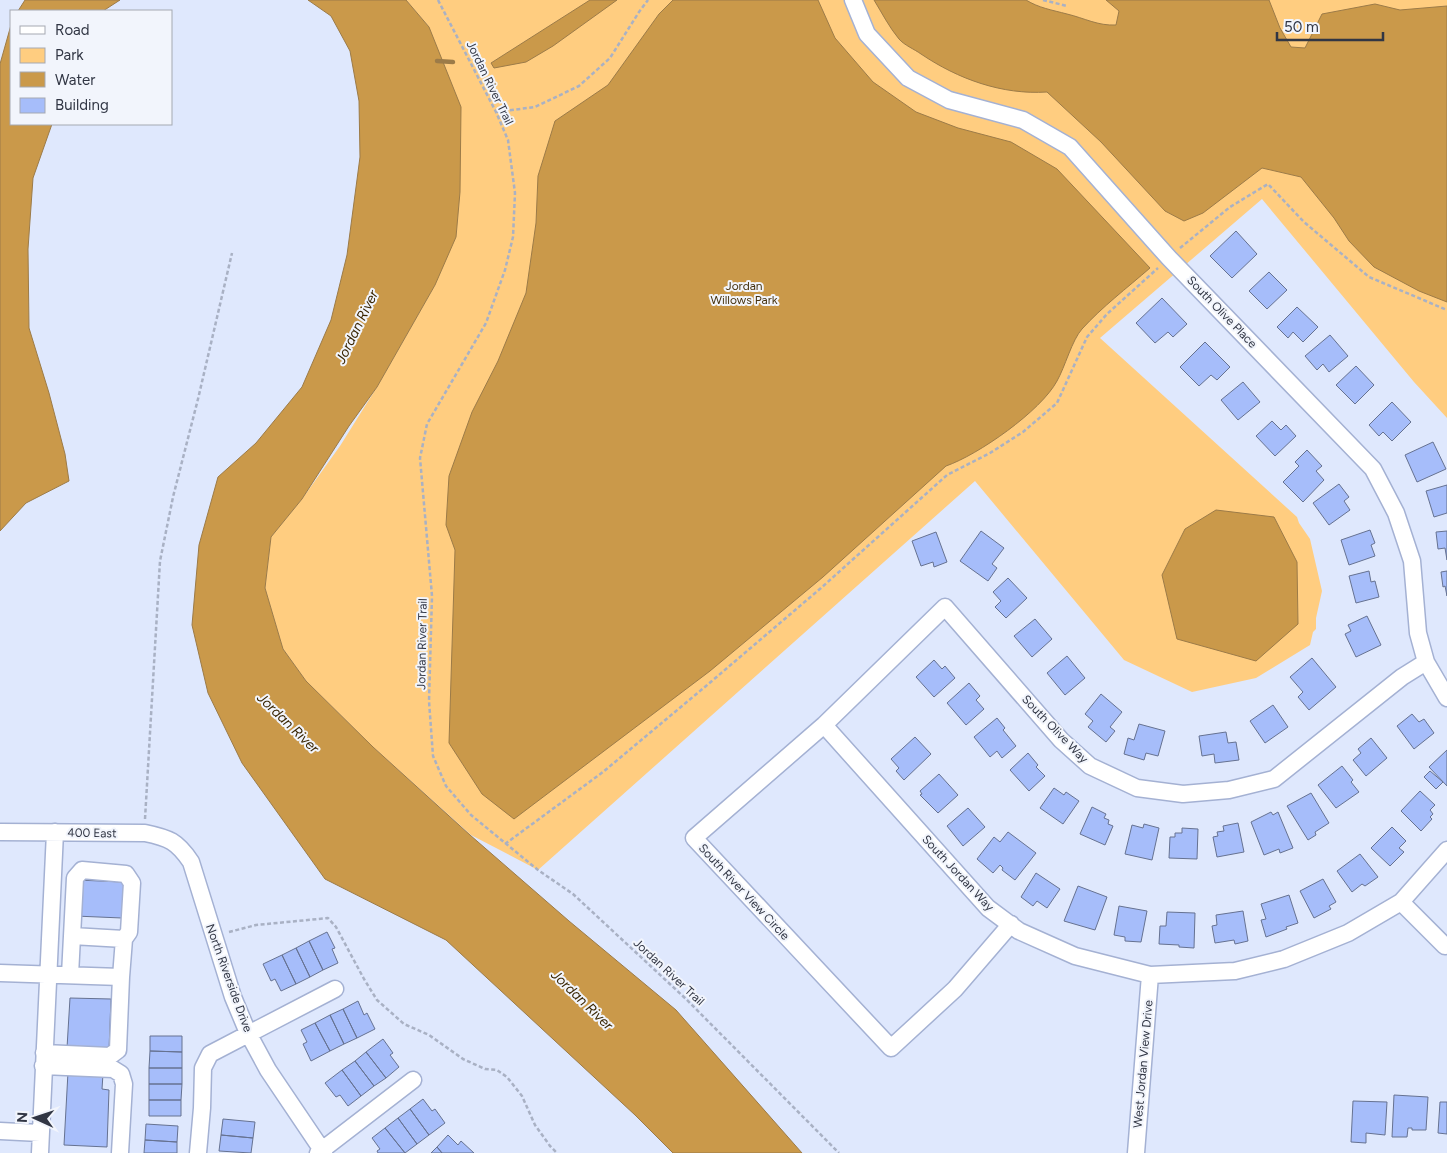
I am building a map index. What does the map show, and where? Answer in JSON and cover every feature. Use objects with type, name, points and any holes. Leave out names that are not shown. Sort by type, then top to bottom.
[{"type":"street","name":"South Olive Place","points":[[853,0],[867,34],[908,78],[949,100],[1023,120],[1070,147],[1169,258],[1373,469],[1396,513],[1412,561],[1418,633],[1426,662],[1447,698]]},
{"type":"street","name":"South Olive Way","points":[[945,607],[1061,740],[1090,766],[1137,788],[1183,794],[1229,790],[1274,779],[1402,677],[1426,662]]},
{"type":"street","name":"South River View Circle","points":[[945,607],[824,725],[694,838],[891,1048],[955,988],[1011,924]]},
{"type":"street","name":"South Jordan Way","points":[[824,725],[988,908],[1019,931],[1075,956],[1150,975],[1235,971],[1284,960],[1348,933],[1401,902],[1447,850]]},
{"type":"street","name":"400 East","points":[[0,832],[145,833],[162,837],[181,847]]},
{"type":"street","points":[[40,1153],[54,832]]},
{"type":"street","name":"North Riverside Drive","points":[[181,847],[191,862],[234,997],[248,1033],[268,1070],[322,1152]]},
{"type":"street","points":[[44,1059],[110,1056],[118,1050],[124,939],[129,932],[132,882],[126,874],[82,870],[75,878],[70,975]]},
{"type":"street","points":[[1401,902],[1445,946]]},
{"type":"street","points":[[72,936],[124,939]]},
{"type":"street","points":[[0,973],[121,977]]},
{"type":"street","name":"West Jordan View Drive","points":[[1136,1153],[1150,975]]},
{"type":"street","points":[[198,1153],[203,1068],[210,1054],[334,989]]},
{"type":"street","points":[[44,1059],[113,1068],[121,1074],[124,1084],[120,1153]]},
{"type":"street","points":[[322,1152],[413,1080]]},
{"type":"street","points":[[0,1131],[40,1133]]},
{"type":"path","name":"Jordan River Trail","points":[[438,0],[496,112],[508,140],[515,193],[513,237],[505,270],[486,323],[427,424],[420,458],[432,596],[429,701],[433,756],[446,786],[471,815],[538,870],[573,894],[686,999],[839,1153]]},
{"type":"path","points":[[496,112],[535,107],[579,86],[610,58],[648,0]]},
{"type":"path","points":[[1043,0],[1067,6]]},
{"type":"path","points":[[1178,250],[1230,206],[1268,184],[1304,222],[1369,277],[1447,310]]},
{"type":"path","points":[[145,833],[160,562],[173,497],[232,253]]},
{"type":"path","points":[[505,844],[603,772],[821,588],[947,475],[990,453],[1023,432],[1057,403],[1086,337],[1107,314],[1159,267]]},
{"type":"path","points":[[230,932],[256,925],[328,918],[336,927],[377,1000],[404,1024],[429,1035],[463,1059],[485,1069],[497,1070],[507,1077],[522,1096],[535,1125],[557,1153]]},
{"type":"green space","name":"Jordan Willows Park","points":[[406,0],[1447,0],[1447,418],[1414,382],[1262,199],[1100,338],[1297,517],[1310,539],[1322,591],[1316,618],[1316,629],[1313,632],[1310,645],[1256,678],[1192,692],[1124,660],[975,481],[538,870],[471,835],[373,747],[306,681],[283,649],[265,588],[271,537],[302,499],[340,446],[377,387],[435,285],[429,27]]},
{"type":"water","points":[[25,0],[120,0],[105,10],[19,10]]},
{"type":"water","name":"Jordan River","points":[[308,0],[406,0],[429,27],[461,107],[460,192],[456,237],[435,285],[377,387],[349,426],[302,499],[271,537],[265,588],[283,649],[306,681],[373,747],[569,921],[676,1010],[802,1153],[673,1153],[635,1115],[446,940],[325,879],[242,763],[208,693],[192,625],[199,545],[218,477],[256,443],[302,387],[331,320],[347,255],[360,157],[359,101],[350,51],[331,16]]},
{"type":"water","points":[[590,0],[617,0],[553,46],[526,62],[494,68],[491,63]]},
{"type":"water","points":[[673,0],[818,0],[835,38],[873,82],[916,112],[958,128],[1011,142],[1057,169],[1150,268],[1106,305],[1082,329],[1075,340],[1057,381],[1049,393],[1023,418],[975,452],[946,466],[823,577],[710,671],[514,819],[482,794],[449,743],[455,550],[446,525],[449,476],[472,412],[498,361],[526,293],[536,223],[538,176],[555,121],[608,85],[659,14]]},
{"type":"water","points":[[874,0],[1026,0],[1041,7],[1091,21],[1116,25],[1119,11],[1106,0],[1269,0],[1280,28],[1291,47],[1305,48],[1322,14],[1375,4],[1400,10],[1447,6],[1447,302],[1419,291],[1374,267],[1349,241],[1334,218],[1301,177],[1262,168],[1203,213],[1184,221],[1165,211],[1101,142],[1047,92],[1014,91],[997,88],[981,84],[950,71],[901,41]]},
{"type":"water","points":[[10,29],[10,125],[52,125],[33,178],[28,249],[29,328],[65,454],[69,481],[26,503],[0,531],[0,64]]},
{"type":"water","points":[[1216,510],[1274,517],[1297,562],[1298,624],[1256,661],[1177,639],[1162,575],[1185,529]]},
{"type":"building","points":[[1236,231],[1257,254],[1232,278],[1210,256]]},
{"type":"building","points":[[1269,272],[1287,290],[1267,309],[1249,291]]},
{"type":"building","points":[[1162,298],[1187,324],[1173,337],[1168,332],[1155,343],[1136,323]]},
{"type":"building","points":[[1297,307],[1318,327],[1303,342],[1293,332],[1288,338],[1277,327]]},
{"type":"building","points":[[1330,335],[1348,356],[1329,372],[1323,364],[1317,370],[1305,356]]},
{"type":"building","points":[[1205,342],[1230,367],[1217,380],[1211,375],[1199,386],[1180,367]]},
{"type":"building","points":[[1356,366],[1374,385],[1355,404],[1336,385]]},
{"type":"building","points":[[1243,382],[1260,402],[1238,420],[1221,400]]},
{"type":"building","points":[[1392,402],[1411,422],[1392,441],[1383,432],[1379,436],[1369,425]]},
{"type":"building","points":[[1272,421],[1281,430],[1286,425],[1296,436],[1275,456],[1256,436]]},
{"type":"building","points":[[1433,442],[1446,469],[1417,482],[1405,455]]},
{"type":"building","points":[[1307,450],[1322,466],[1316,471],[1324,480],[1303,502],[1283,482],[1299,466],[1295,462]]},
{"type":"building","points":[[1339,484],[1349,497],[1344,501],[1350,510],[1329,525],[1313,503]]},
{"type":"building","points":[[1447,485],[1447,513],[1434,517],[1426,491]]},
{"type":"building","points":[[1370,530],[1375,543],[1371,545],[1375,556],[1349,565],[1341,540]]},
{"type":"building","points":[[981,531],[1004,548],[992,564],[997,568],[988,581],[960,561]]},
{"type":"building","points":[[1447,531],[1447,560],[1445,548],[1438,549],[1436,532]]},
{"type":"building","points":[[936,532],[947,562],[934,567],[933,562],[921,566],[912,541]]},
{"type":"building","points":[[1369,571],[1371,582],[1375,581],[1379,597],[1356,603],[1349,576]]},
{"type":"building","points":[[1447,571],[1447,596],[1445,586],[1443,587],[1441,572]]},
{"type":"building","points":[[1008,578],[1027,598],[1006,618],[995,607],[1001,601],[993,592]]},
{"type":"building","points":[[1367,616],[1381,645],[1356,657],[1345,634],[1351,631],[1348,625]]},
{"type":"building","points":[[1035,619],[1052,639],[1032,657],[1014,636]]},
{"type":"building","points":[[1067,656],[1085,678],[1065,695],[1047,673]]},
{"type":"building","points":[[1312,658],[1336,687],[1309,710],[1298,697],[1303,692],[1290,677]]},
{"type":"building","points":[[934,660],[942,669],[945,666],[955,678],[934,697],[916,677]]},
{"type":"building","points":[[969,683],[980,696],[976,700],[984,709],[966,725],[947,703]]},
{"type":"building","points":[[1101,694],[1122,712],[1110,727],[1115,731],[1106,742],[1088,727],[1093,721],[1085,714]]},
{"type":"building","points":[[1273,705],[1288,727],[1265,743],[1250,721]]},
{"type":"building","points":[[1412,714],[1419,722],[1424,719],[1434,733],[1414,749],[1397,726]]},
{"type":"building","points":[[997,718],[1005,728],[1003,730],[1016,746],[1002,758],[997,751],[990,757],[974,737]]},
{"type":"building","points":[[1139,724],[1165,731],[1158,756],[1146,753],[1144,760],[1124,754],[1128,738],[1134,740]]},
{"type":"building","points":[[1226,732],[1228,743],[1236,742],[1239,760],[1215,763],[1214,754],[1202,756],[1199,736]]},
{"type":"building","points":[[915,737],[931,754],[904,780],[896,771],[899,768],[891,759]]},
{"type":"building","points":[[1371,738],[1387,758],[1366,776],[1353,760],[1361,753],[1358,749]]},
{"type":"building","points":[[1447,750],[1447,786],[1429,767]]},
{"type":"building","points":[[1028,753],[1038,765],[1036,767],[1045,776],[1029,791],[1010,770]]},
{"type":"building","points":[[1342,766],[1353,780],[1351,782],[1359,792],[1336,808],[1318,785]]},
{"type":"building","points":[[1430,771],[1443,782],[1436,789],[1424,777]]},
{"type":"building","points":[[939,774],[958,795],[938,813],[920,795],[922,794],[920,791]]},
{"type":"building","points":[[1054,788],[1064,795],[1066,792],[1079,801],[1063,824],[1040,808]]},
{"type":"building","points":[[1420,791],[1435,805],[1430,810],[1433,814],[1430,817],[1432,819],[1421,831],[1401,811]]},
{"type":"building","points":[[1311,793],[1329,823],[1315,832],[1316,835],[1308,840],[1287,806]]},
{"type":"building","points":[[1092,807],[1106,814],[1104,818],[1109,820],[1108,824],[1113,826],[1105,845],[1080,834]]},
{"type":"building","points":[[968,808],[985,827],[963,846],[947,826]]},
{"type":"building","points":[[1271,812],[1273,815],[1278,812],[1293,848],[1280,853],[1279,849],[1264,855],[1251,822]]},
{"type":"building","points":[[1238,823],[1244,852],[1217,857],[1213,837],[1218,836],[1217,832],[1224,831],[1223,826]]},
{"type":"building","points":[[1144,824],[1159,828],[1152,860],[1125,854],[1132,825],[1143,828]]},
{"type":"building","points":[[1392,827],[1406,841],[1399,848],[1404,852],[1390,866],[1371,848]]},
{"type":"building","points":[[1182,828],[1198,829],[1197,859],[1169,858],[1170,837],[1175,837],[1175,833],[1182,833]]},
{"type":"building","points":[[1008,832],[1036,853],[1015,880],[1002,870],[1003,868],[1000,865],[993,873],[977,859],[994,837],[1000,842]]},
{"type":"building","points":[[1360,854],[1378,877],[1365,886],[1362,884],[1352,892],[1337,871]]},
{"type":"building","points":[[1036,873],[1060,889],[1047,908],[1037,901],[1033,906],[1021,897]]},
{"type":"building","points":[[1323,879],[1336,902],[1329,906],[1331,909],[1314,918],[1300,891]]},
{"type":"building","points":[[77,880],[124,882],[122,918],[75,916]]},
{"type":"building","points":[[1078,886],[1107,897],[1095,930],[1064,921]]},
{"type":"building","points":[[1289,895],[1298,923],[1266,937],[1261,920],[1266,919],[1261,904]]},
{"type":"building","points":[[1119,906],[1147,911],[1141,942],[1125,941],[1125,937],[1114,935]]},
{"type":"building","points":[[1243,911],[1248,941],[1235,944],[1234,940],[1215,943],[1212,926],[1217,925],[1216,915]]},
{"type":"building","points":[[1167,912],[1195,913],[1194,948],[1159,944],[1160,926],[1166,926]]},
{"type":"building","points":[[327,932],[335,948],[332,949],[338,963],[323,970],[309,941]]},
{"type":"building","points":[[309,941],[323,970],[310,977],[296,948]]},
{"type":"building","points":[[296,948],[310,977],[296,984],[282,955]]},
{"type":"building","points":[[282,955],[296,984],[281,991],[275,979],[271,981],[263,964]]},
{"type":"building","points":[[70,998],[111,999],[109,1050],[67,1048]]},
{"type":"building","points":[[358,1001],[364,1015],[367,1013],[375,1029],[357,1038],[343,1009]]},
{"type":"building","points":[[343,1009],[357,1038],[344,1044],[330,1015]]},
{"type":"building","points":[[330,1015],[344,1044],[330,1051],[315,1023]]},
{"type":"building","points":[[315,1023],[330,1051],[311,1061],[303,1044],[307,1042],[301,1030]]},
{"type":"building","points":[[150,1036],[182,1036],[182,1052],[150,1051]]},
{"type":"building","points":[[383,1039],[393,1053],[390,1055],[399,1067],[386,1078],[366,1052]]},
{"type":"building","points":[[150,1051],[182,1052],[182,1068],[149,1068]]},
{"type":"building","points":[[366,1052],[386,1078],[374,1086],[355,1061]]},
{"type":"building","points":[[355,1061],[374,1086],[361,1096],[342,1070]]},
{"type":"building","points":[[149,1068],[182,1068],[182,1084],[149,1084]]},
{"type":"building","points":[[342,1070],[361,1096],[348,1106],[340,1095],[336,1097],[325,1083]]},
{"type":"building","points":[[68,1072],[103,1074],[102,1089],[109,1090],[107,1147],[64,1145]]},
{"type":"building","points":[[149,1084],[182,1084],[181,1100],[149,1100]]},
{"type":"building","points":[[1394,1095],[1428,1097],[1426,1130],[1412,1130],[1412,1128],[1408,1128],[1407,1137],[1392,1137]]},
{"type":"building","points":[[423,1099],[432,1111],[435,1109],[445,1123],[429,1135],[410,1109]]},
{"type":"building","points":[[149,1100],[181,1100],[181,1116],[149,1116]]},
{"type":"building","points":[[1353,1101],[1387,1102],[1385,1135],[1366,1133],[1366,1143],[1351,1142]]},
{"type":"building","points":[[1440,1102],[1447,1102],[1447,1134],[1438,1133]]},
{"type":"building","points":[[410,1109],[429,1135],[417,1144],[398,1118]]},
{"type":"building","points":[[398,1118],[417,1144],[405,1153],[385,1128]]},
{"type":"building","points":[[223,1119],[255,1122],[253,1138],[221,1135]]},
{"type":"building","points":[[146,1124],[178,1126],[177,1142],[145,1140]]},
{"type":"building","points":[[385,1128],[405,1153],[378,1153],[377,1151],[380,1149],[372,1138]]},
{"type":"building","points":[[221,1135],[253,1138],[251,1153],[219,1151]]},
{"type":"building","points":[[448,1135],[458,1145],[461,1141],[474,1153],[442,1153],[437,1147]]},
{"type":"building","points":[[145,1140],[177,1142],[177,1153],[144,1153]]},
{"type":"building","points":[[437,1147],[442,1153],[431,1153]]},
{"type":"waterway","points":[[437,61],[453,62]]}]
